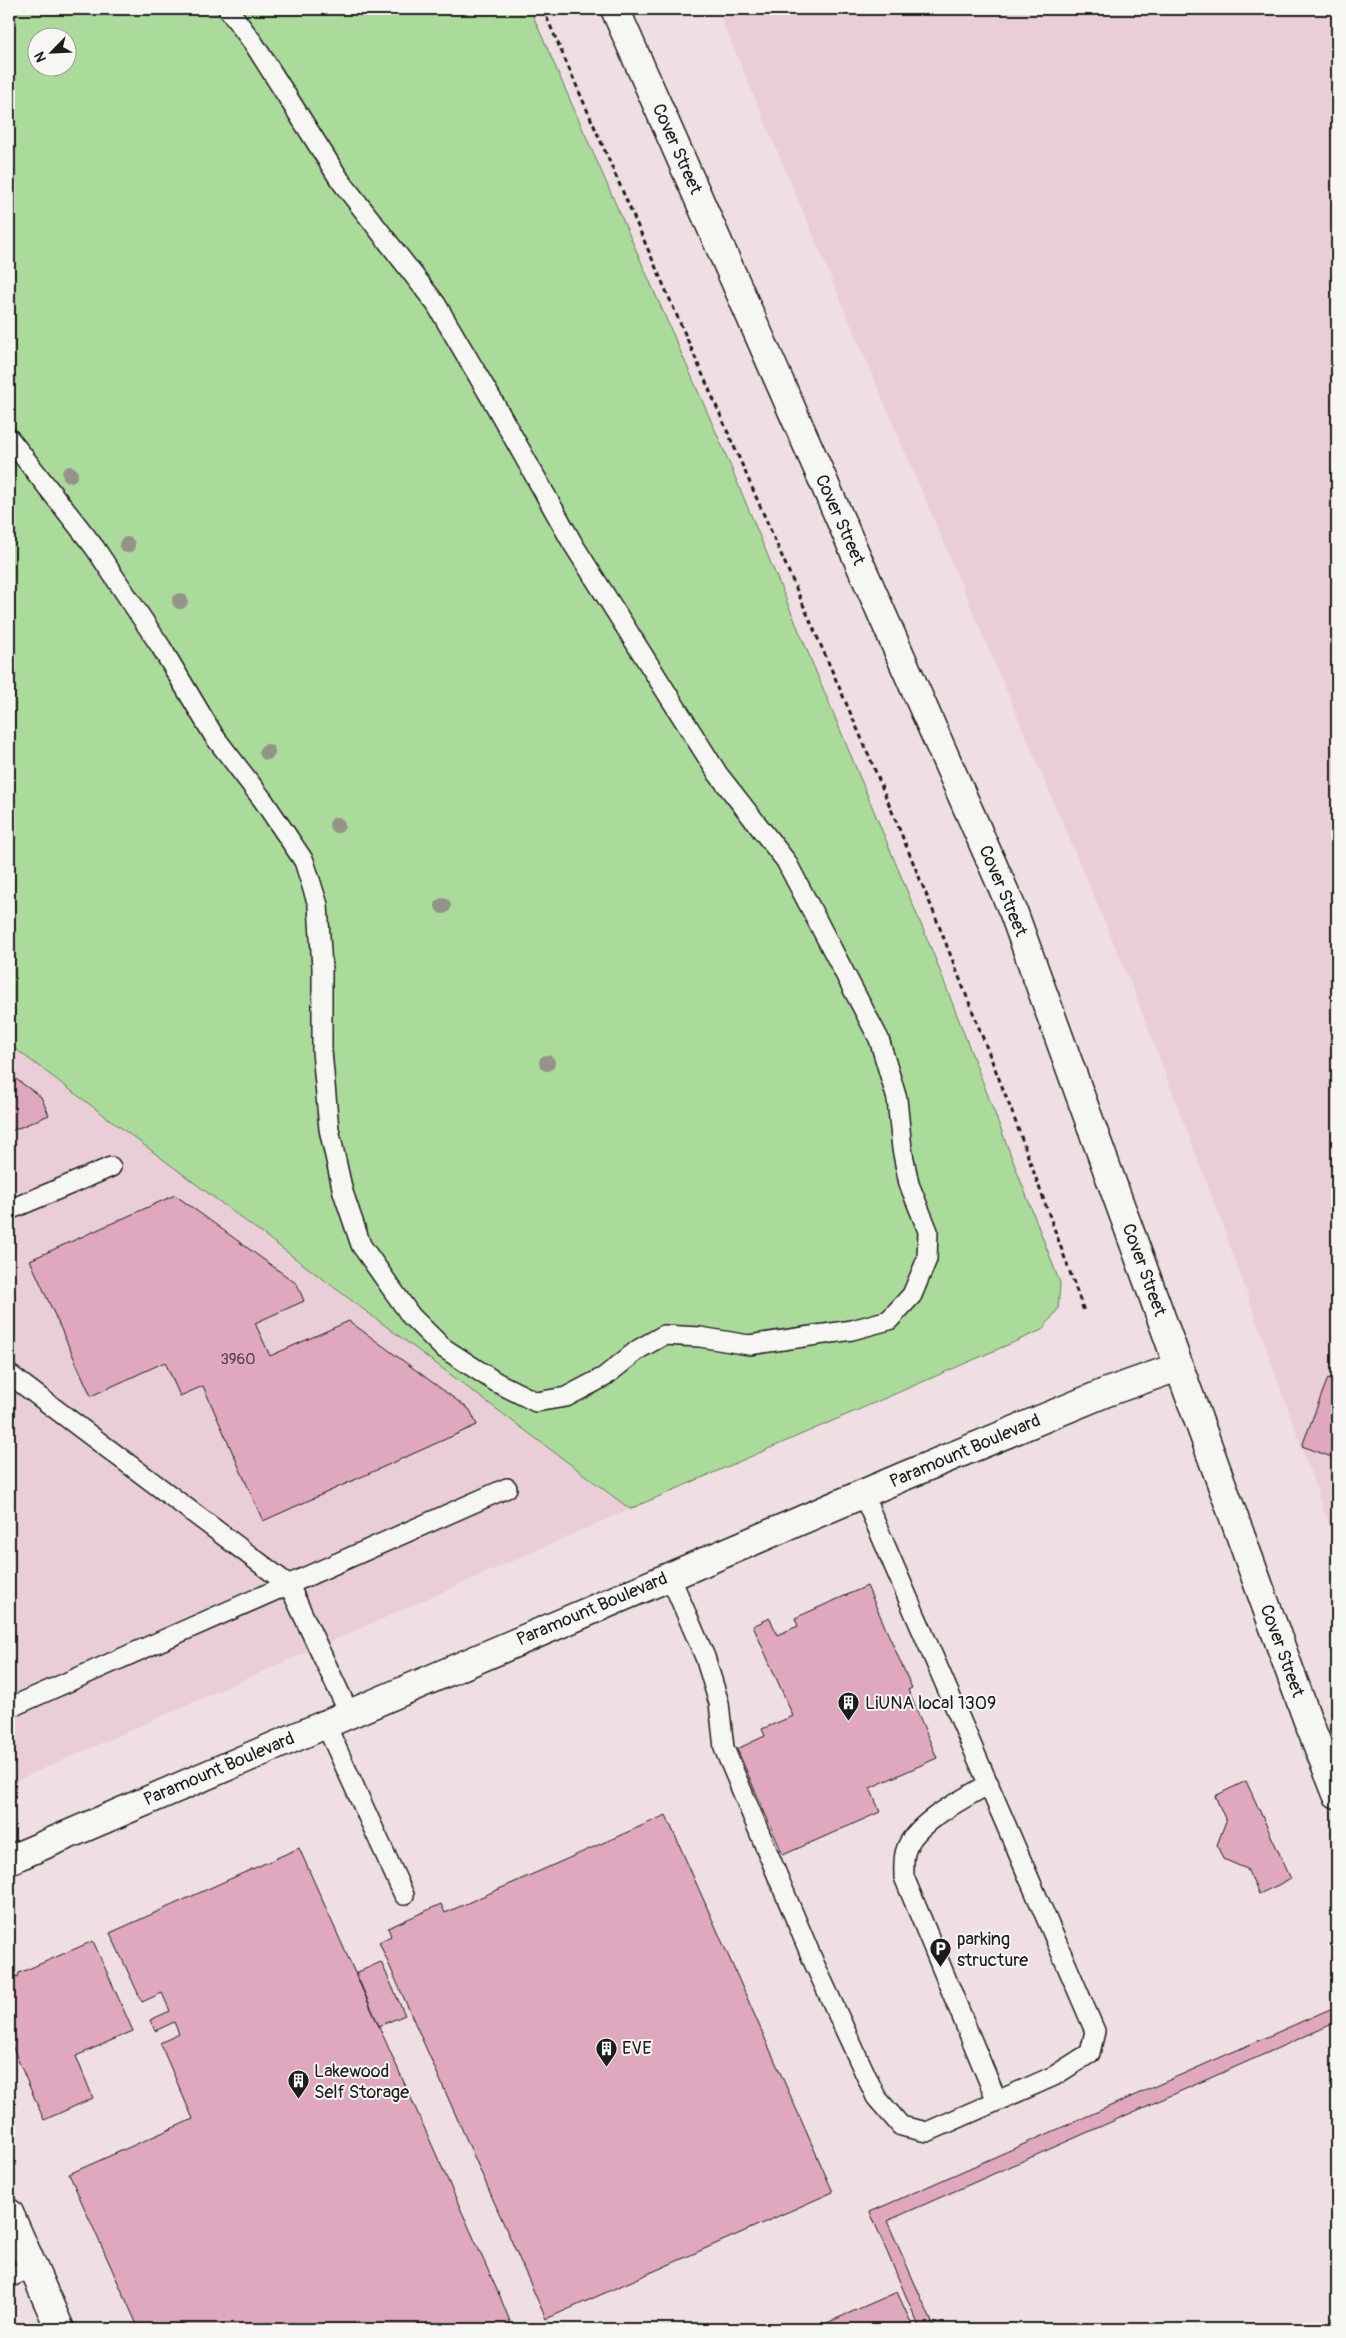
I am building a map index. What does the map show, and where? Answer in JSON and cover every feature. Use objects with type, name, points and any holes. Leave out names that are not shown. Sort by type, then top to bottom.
[{"type":"street","name":"Cover Street","points":[[615,9],[1013,911],[1178,1367],[1308,1721],[1337,1794]]},
{"type":"street","name":"Paramount Boulevard","points":[[9,1860],[863,1494],[1108,1392],[1178,1367]]},
{"type":"street","points":[[9,2213],[21,2272],[60,2329]]},
{"type":"lane","points":[[9,438],[95,548],[161,647],[214,736],[263,800],[304,862],[318,904],[322,968],[322,1051],[329,1129],[343,1192],[361,1245],[411,1316],[442,1347],[496,1382],[536,1402],[566,1397],[604,1377],[639,1349],[664,1335],[700,1337],[749,1345],[852,1330],[889,1320],[912,1295],[927,1259],[928,1231],[909,1184],[902,1149],[897,1099],[878,1039],[786,861],[718,774],[573,544],[436,304],[340,180],[254,44],[228,9]]},
{"type":"lane","points":[[629,9],[652,94]]},
{"type":"lane","points":[[9,1210],[111,1168]]},
{"type":"lane","points":[[9,1374],[289,1585],[404,1895]]},
{"type":"lane","points":[[9,1708],[507,1488]]},
{"type":"lane","points":[[670,1576],[705,1657],[719,1703],[724,1748],[814,1963],[876,2097],[901,2126],[927,2132],[1054,2076],[1090,2053],[1095,2031],[990,1784],[863,1494]]},
{"type":"lane","points":[[990,1784],[952,1805],[923,1825],[906,1850],[904,1877],[997,2101]]},
{"type":"path","points":[[542,9],[867,751],[934,913],[1012,1112],[1084,1311]]},
{"type":"shaded area","points":[[717,9],[1337,9],[1337,1548],[1223,1226],[1133,989]]},
{"type":"shaded area","points":[[9,1044],[630,1509],[9,1784]]},
{"type":"green space","points":[[9,9],[530,9],[723,448],[935,958],[1060,1283],[1058,1309],[1042,1330],[630,1509],[9,1044]]},
{"type":"building","points":[[9,1074],[41,1097],[49,1115],[9,1132]]},
{"type":"building","points":[[175,1195],[297,1284],[304,1301],[255,1323],[270,1356],[349,1321],[470,1410],[477,1425],[263,1521],[203,1386],[180,1396],[165,1362],[91,1396],[30,1260]]},
{"type":"building","points":[[1328,1378],[1335,1381],[1337,1378],[1337,1459],[1302,1446]]},
{"type":"building","name":"LiUNA local 1309","points":[[867,1586],[912,1688],[908,1690],[937,1758],[870,1788],[880,1812],[783,1855],[737,1749],[765,1736],[762,1729],[793,1716],[753,1626],[770,1618],[777,1635],[798,1626],[795,1618]]},
{"type":"building","points":[[1246,1781],[1291,1879],[1259,1894],[1247,1869],[1223,1859],[1217,1845],[1226,1821],[1215,1796]]},
{"type":"building","name":"EVE","points":[[666,1815],[833,2192],[546,2319],[379,1942],[391,1936],[388,1928],[441,1904],[445,1913]]},
{"type":"building","name":"Lakewood Self Storage","points":[[299,1848],[513,2329],[139,2329],[69,2174],[193,2119],[160,2043],[179,2034],[174,2022],[155,2031],[150,2020],[170,2011],[162,1993],[142,2002],[110,1933]]},
{"type":"building","points":[[93,1941],[133,2031],[76,2056],[93,2098],[44,2120],[9,2039],[9,1974],[18,1977],[19,1973]]},
{"type":"building","points":[[381,1962],[405,2015],[379,2026],[356,1973]]},
{"type":"building","points":[[1337,2006],[1337,2022],[887,2221],[935,2329],[920,2329],[870,2212]]},
{"type":"building","points":[[897,2292],[914,2329],[813,2329]]},
{"type":"place","name":"LiUNA local 1309","points":[[849,1722]]},
{"type":"place","name":"parking structure","points":[[941,1968]]},
{"type":"place","name":"EVE","points":[[606,2067]]},
{"type":"place","name":"Lakewood Self Storage","points":[[298,2100]]}]
